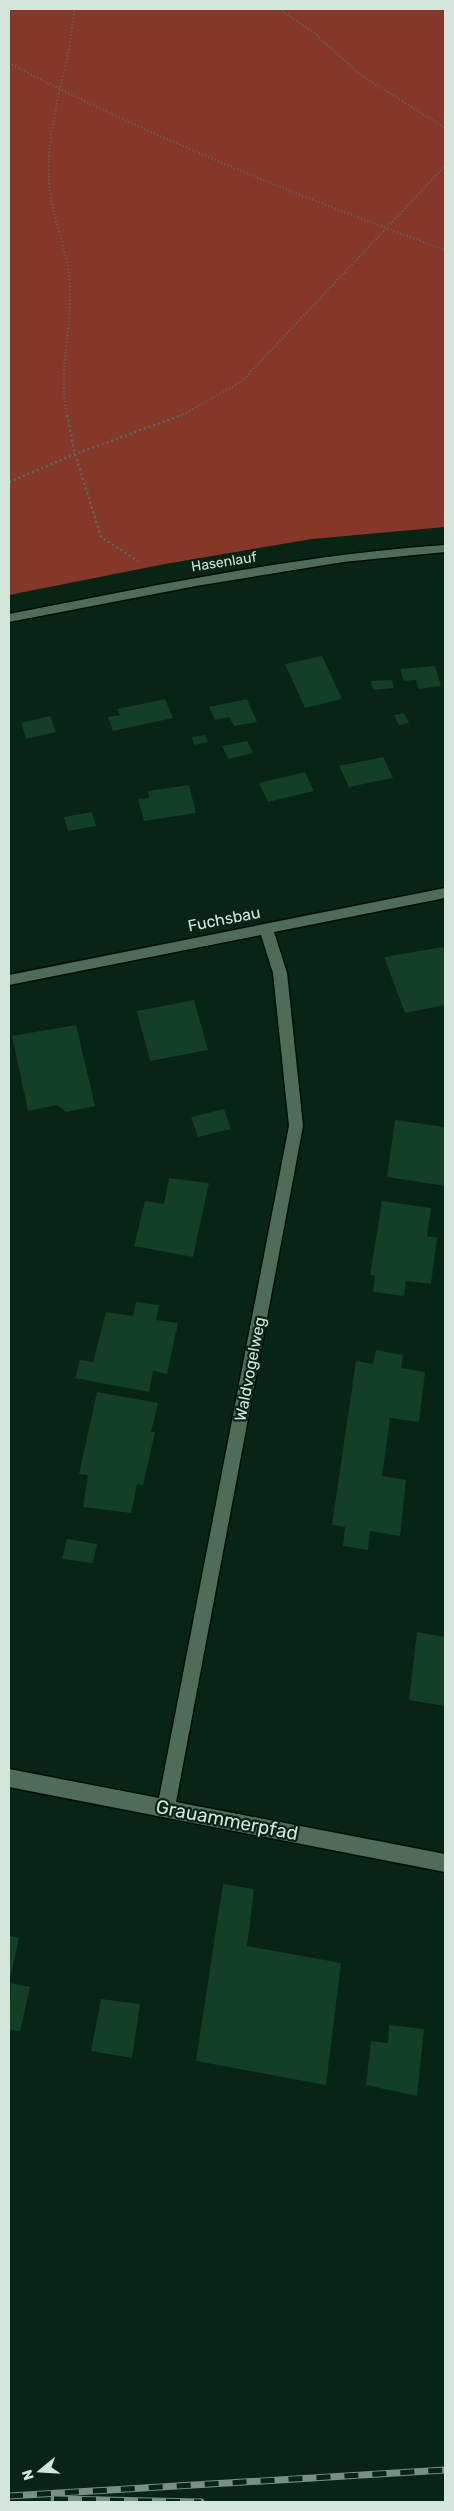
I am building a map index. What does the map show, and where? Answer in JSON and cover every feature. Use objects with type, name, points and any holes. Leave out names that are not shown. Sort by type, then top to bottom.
[{"type":"street","name":"Hasenlauf","points":[[9,618],[206,580],[343,558],[445,548]]},
{"type":"street","name":"Fuchsbau","points":[[9,980],[445,893]]},
{"type":"street","name":"Waldvogelweg","points":[[166,1808],[296,1126],[280,973],[266,928]]},
{"type":"street","name":"Grauammerpfad","points":[[9,1778],[445,1863]]},
{"type":"path","points":[[74,9],[73,30],[52,125],[49,181],[70,287],[63,398],[75,454],[101,537],[140,562]]},
{"type":"path","points":[[280,9],[313,32],[361,75],[445,128]]},
{"type":"path","points":[[9,63],[59,90],[282,190],[445,250]]},
{"type":"path","points":[[9,482],[75,454],[178,418],[241,382],[445,166]]},
{"type":"shaded area","points":[[9,9],[445,9],[445,527],[312,539],[165,564],[9,595]]},
{"type":"building","points":[[322,656],[342,699],[305,708],[285,664]]},
{"type":"building","points":[[435,666],[441,686],[419,689],[416,680],[404,681],[400,669]]},
{"type":"building","points":[[392,680],[394,688],[373,690],[371,681]]},
{"type":"building","points":[[165,699],[173,718],[113,731],[108,717],[120,715],[117,709]]},
{"type":"building","points":[[247,699],[257,722],[234,726],[229,717],[215,720],[209,707]]},
{"type":"building","points":[[404,713],[409,723],[399,725],[394,715]]},
{"type":"building","points":[[50,716],[56,732],[26,739],[21,723]]},
{"type":"building","points":[[205,735],[208,742],[194,745],[192,737]]},
{"type":"building","points":[[247,741],[253,753],[228,759],[222,746]]},
{"type":"building","points":[[383,757],[393,778],[349,787],[339,766]]},
{"type":"building","points":[[305,772],[314,791],[268,802],[259,783]]},
{"type":"building","points":[[189,785],[196,813],[144,821],[138,799],[149,798],[148,791]]},
{"type":"building","points":[[92,812],[96,826],[68,831],[64,817]]},
{"type":"building","points":[[443,947],[445,952],[445,1005],[405,1013],[384,957]]},
{"type":"building","points":[[194,1000],[208,1050],[150,1061],[137,1011]]},
{"type":"building","points":[[76,1025],[95,1106],[66,1112],[57,1105],[28,1111],[12,1036]]},
{"type":"building","points":[[224,1109],[231,1129],[198,1137],[191,1117]]},
{"type":"building","points":[[395,1120],[445,1127],[445,1186],[387,1177]]},
{"type":"building","points":[[169,1178],[209,1183],[193,1257],[134,1246],[145,1201],[164,1204]]},
{"type":"building","points":[[382,1201],[431,1208],[427,1236],[437,1238],[431,1284],[406,1281],[404,1296],[373,1292],[375,1276],[370,1275]]},
{"type":"building","points":[[136,1302],[159,1305],[156,1320],[178,1323],[167,1374],[153,1371],[149,1392],[75,1378],[80,1360],[93,1362],[106,1312],[133,1316]]},
{"type":"building","points":[[376,1350],[403,1355],[401,1368],[425,1372],[419,1422],[390,1418],[382,1476],[406,1480],[400,1536],[370,1531],[368,1550],[343,1546],[345,1527],[332,1525],[356,1361],[373,1364]]},
{"type":"building","points":[[97,1392],[158,1403],[151,1432],[155,1432],[143,1485],[137,1484],[131,1513],[83,1507],[88,1475],[79,1474]]},
{"type":"building","points":[[67,1539],[97,1544],[93,1563],[62,1559]]},
{"type":"building","points":[[417,1632],[445,1637],[445,1706],[409,1700]]},
{"type":"building","points":[[223,1884],[254,1889],[247,1946],[341,1963],[326,2085],[196,2061]]},
{"type":"building","points":[[9,1936],[19,1938],[11,1975],[9,1975]]},
{"type":"building","points":[[11,1983],[30,1987],[20,2031],[9,2030]]},
{"type":"building","points":[[101,1999],[140,2004],[132,2058],[91,2051]]},
{"type":"building","points":[[389,2025],[424,2029],[417,2096],[366,2085],[371,2041],[388,2043]]},
{"type":"railway","points":[[9,2496],[445,2470]]},
{"type":"railway","points":[[54,2499],[201,2502]]}]
